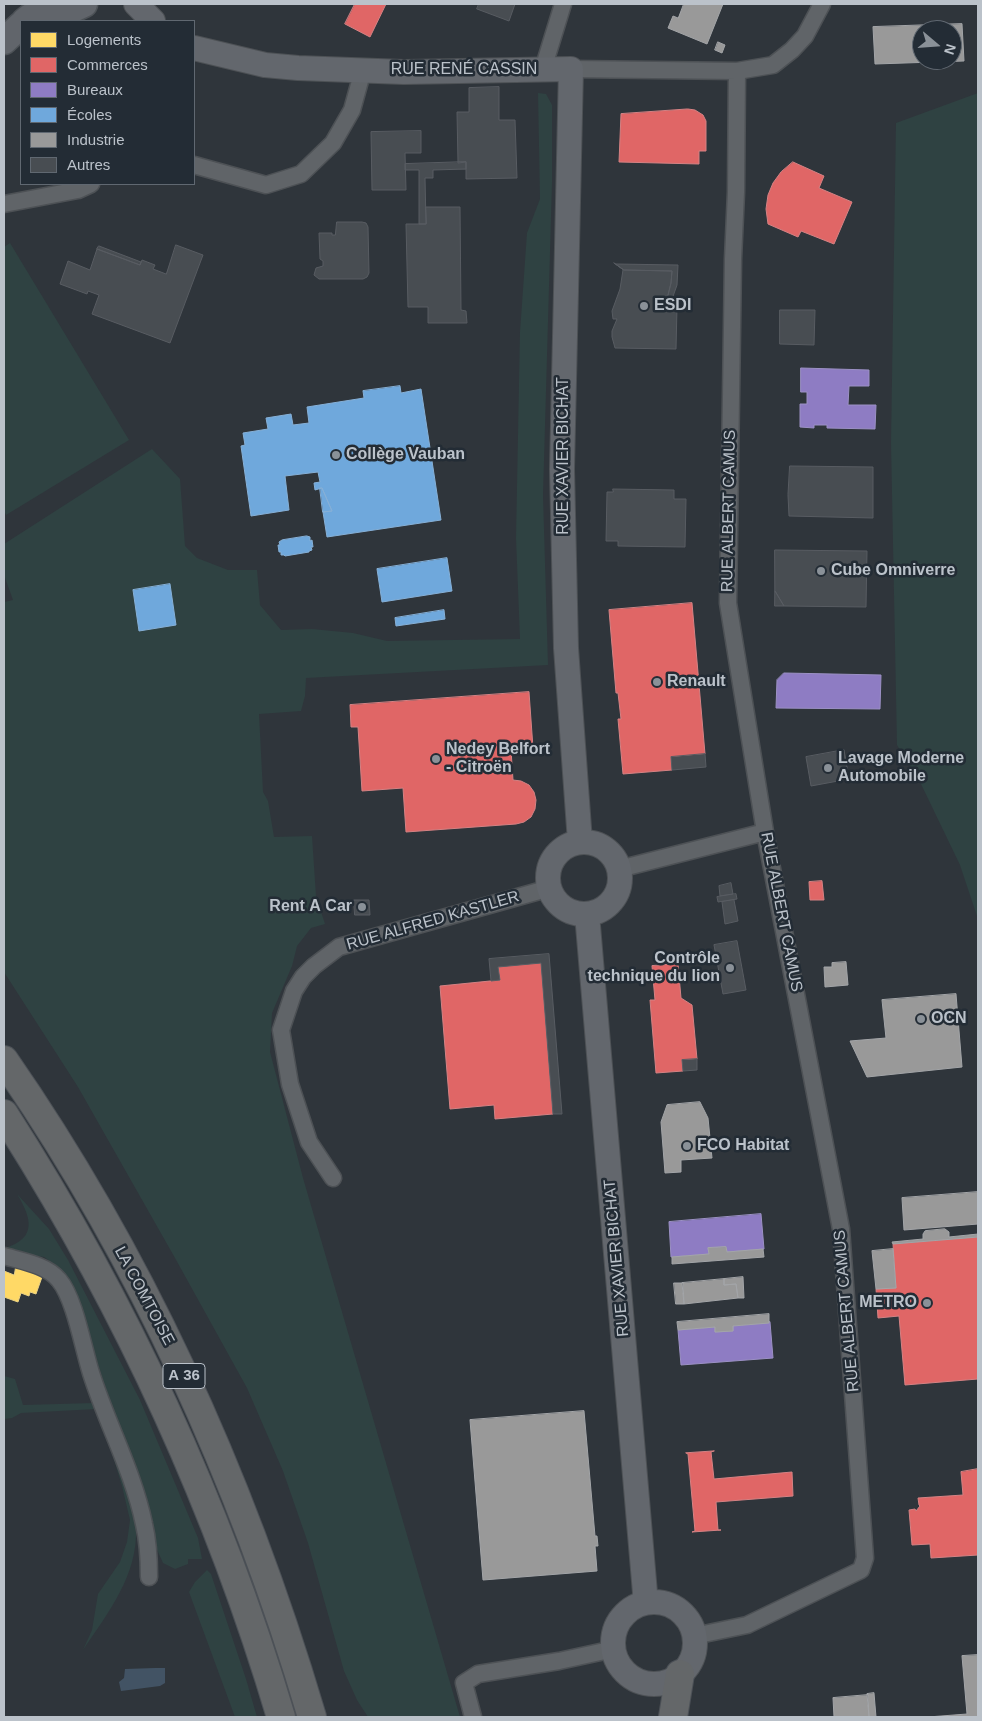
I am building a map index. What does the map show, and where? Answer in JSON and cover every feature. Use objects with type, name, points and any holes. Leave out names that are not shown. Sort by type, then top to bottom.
[{"type":"highway","name":"LA COMTOISE","points":[[4,1060],[46,1124],[100,1214],[169,1343],[198,1404],[248,1525],[291,1648],[312,1717]]},
{"type":"highway","name":"LA COMTOISE","points":[[4,1114],[87,1252],[154,1383],[191,1464],[223,1543],[281,1717]]},
{"type":"highway","points":[[673,1717],[680,1674]]},
{"type":"main road","points":[[26,20],[52,4]]},
{"type":"main road","points":[[49,20],[84,4]]},
{"type":"main road","points":[[80,20],[96,14],[103,4]]},
{"type":"main road","points":[[136,4],[152,20]]},
{"type":"main road","points":[[4,41],[20,26]]},
{"type":"main road","points":[[4,41],[20,33]]},
{"type":"main road","points":[[4,41],[20,40]]},
{"type":"main road","name":"RUE RENÉ CASSIN","points":[[195,48],[265,65],[298,68],[404,72],[571,69]]},
{"type":"main road","name":"RUE XAVIER BICHAT","points":[[571,69],[562,470],[566,648],[580,842]]},
{"type":"main road","points":[[580,842],[590,842],[604,848],[615,859],[619,868],[620,881],[617,893],[610,903],[588,914],[575,913],[564,908],[555,899],[550,888],[548,876],[551,864],[558,853],[568,846],[580,842]]},
{"type":"main road","name":"RUE XAVIER BICHAT","points":[[588,914],[645,1593],[644,1603]]},
{"type":"main road","points":[[657,1602],[670,1605],[682,1612],[690,1623],[694,1636],[695,1647],[692,1658],[686,1668],[680,1674],[667,1681],[653,1684],[639,1681],[627,1673],[618,1662],[614,1649],[614,1634],[620,1620],[630,1609],[644,1603],[657,1602]]},
{"type":"street","points":[[543,69],[563,4]]},
{"type":"street","name":"RUE RENÉ CASSIN","points":[[571,69],[736,71],[773,65],[792,50],[805,36],[822,4]]},
{"type":"street","points":[[195,165],[266,185],[301,174],[333,143],[352,110],[363,70]]},
{"type":"street","name":"RUE ALBERT CAMUS","points":[[694,1636],[747,1625],[861,1570],[866,1558],[841,1229],[765,832],[728,603],[733,259],[736,192],[736,71]]},
{"type":"street","points":[[4,204],[78,190],[89,185]]},
{"type":"street","points":[[619,868],[765,832]]},
{"type":"street","name":"RUE ALFRED KASTLER","points":[[333,1178],[309,1142],[290,1084],[281,1030],[294,991],[303,977],[314,966],[339,948],[550,888]]},
{"type":"street","points":[[4,1256],[50,1272],[63,1285],[69,1298],[91,1374],[135,1490],[145,1524],[149,1577]]},
{"type":"street","points":[[473,1717],[464,1683],[478,1674],[559,1661],[614,1649]]},
{"type":"shaded area","points":[[538,93],[546,94],[552,105],[552,182],[543,495],[548,665],[306,678],[305,696],[301,711],[259,714],[263,792],[268,801],[274,837],[312,836],[316,896],[325,924],[311,928],[297,946],[292,966],[272,1013],[270,1052],[303,1178],[460,1717],[368,1717],[357,1700],[344,1671],[308,1543],[283,1471],[247,1388],[78,1087],[4,972],[4,602],[13,600],[4,575],[4,544],[152,449],[180,479],[185,546],[197,558],[228,570],[257,570],[260,605],[281,630],[312,629],[353,633],[387,641],[520,639],[516,538],[520,332],[527,233],[540,199]]},
{"type":"shaded area","points":[[978,93],[978,919],[960,865],[921,784],[897,745],[891,443],[896,123]]},
{"type":"shaded area","points":[[10,243],[129,440],[6,515],[4,511],[4,247]]},
{"type":"shaded area","points":[[17,1194],[49,1229],[68,1260],[140,1400],[198,1538],[202,1559],[188,1559],[188,1564],[175,1569],[163,1563],[151,1536],[143,1486],[110,1401],[71,1282],[57,1266],[44,1257],[22,1254],[5,1248],[23,1239],[29,1226],[26,1211]]},
{"type":"shaded area","points":[[4,1376],[15,1379],[23,1405],[94,1403],[97,1409],[21,1413],[12,1418],[4,1419]]},
{"type":"shaded area","points":[[110,1447],[126,1487],[135,1518],[135,1545],[127,1578],[120,1593],[83,1650],[92,1630],[98,1594],[120,1562],[127,1542],[130,1520]]},
{"type":"shaded area","points":[[207,1570],[211,1574],[257,1717],[235,1717],[189,1592],[195,1582]]},
{"type":"water","points":[[165,1668],[165,1683],[160,1686],[121,1691],[119,1682],[124,1678],[125,1669]]},
{"type":"building: Logements","points":[[16,1267],[42,1277],[36,1294],[30,1292],[29,1296],[21,1293],[18,1302],[4,1297],[4,1271],[14,1275]]},
{"type":"building: Commerces","points":[[355,4],[386,4],[370,37],[345,24]]},
{"type":"building: Commerces","points":[[695,110],[703,115],[706,121],[706,151],[699,151],[699,164],[619,162],[621,114]]},
{"type":"building: Commerces","points":[[793,162],[824,176],[819,188],[852,202],[834,244],[801,231],[798,237],[768,224],[766,209],[768,195],[773,183],[781,172]]},
{"type":"building: Commerces","name":"Renault","points":[[692,603],[705,754],[671,757],[672,770],[623,774],[618,719],[621,719],[618,693],[616,693],[609,610]]},
{"type":"building: Commerces","name":"Nedey Belfort - Citroën","points":[[529,692],[533,748],[511,750],[513,780],[529,785],[534,792],[536,800],[535,809],[531,817],[524,822],[406,832],[403,788],[362,791],[358,727],[351,727],[350,705]]},
{"type":"building: Commerces","points":[[822,881],[824,900],[810,900],[809,882]]},
{"type":"building: Commerces","points":[[541,963],[553,1114],[495,1119],[494,1105],[450,1109],[440,986],[500,980],[498,967]]},
{"type":"building: Commerces","points":[[678,964],[681,998],[692,1005],[697,1059],[682,1060],[683,1071],[656,1073],[650,1000],[655,1000],[652,966]]},
{"type":"building: Commerces","name":"METRO","points":[[978,1237],[978,1379],[905,1385],[899,1316],[878,1318],[876,1289],[896,1288],[893,1244]]},
{"type":"building: Commerces","points":[[714,1451],[711,1452],[714,1479],[792,1472],[793,1496],[716,1502],[718,1530],[721,1530],[692,1532],[695,1531],[688,1454],[686,1453]]},
{"type":"building: Commerces","points":[[978,1469],[978,1555],[931,1558],[930,1544],[912,1545],[909,1510],[915,1509],[916,1511],[920,1506],[918,1498],[963,1495],[961,1472]]},
{"type":"building: Bureaux","points":[[801,368],[869,370],[869,386],[849,386],[848,405],[876,405],[875,429],[827,428],[827,425],[814,425],[814,428],[800,427],[800,404],[807,404],[807,392],[801,392]]},
{"type":"building: Bureaux","points":[[784,673],[881,675],[880,709],[776,708],[777,680]]},
{"type":"building: Bureaux","points":[[761,1214],[764,1249],[727,1252],[726,1247],[708,1248],[709,1254],[671,1257],[669,1222]]},
{"type":"building: Bureaux","points":[[770,1322],[773,1358],[681,1365],[678,1330],[715,1327],[715,1332],[733,1331],[733,1326]]},
{"type":"building: Écoles","points":[[400,386],[401,393],[421,389],[441,520],[327,537],[323,512],[332,511],[322,488],[315,490],[314,483],[320,482],[318,472],[285,476],[289,510],[251,516],[241,446],[245,445],[243,433],[268,429],[266,418],[291,414],[293,425],[309,423],[307,407],[364,398],[363,391]]},
{"type":"building: Écoles","points":[[320,488],[322,488],[332,511],[323,512]]},
{"type":"building: Écoles","points":[[310,537],[310,541],[312,540],[313,547],[311,547],[312,550],[309,552],[285,556],[279,552],[278,545],[280,545],[279,542],[282,540]]},
{"type":"building: Écoles","points":[[447,558],[452,591],[382,602],[377,569]]},
{"type":"building: Écoles","points":[[170,584],[176,625],[139,631],[133,590]]},
{"type":"building: Écoles","points":[[444,610],[445,619],[396,626],[395,618]]},
{"type":"building: Industrie","points":[[684,4],[723,4],[707,44],[668,28],[673,16],[678,18]]},
{"type":"building: Industrie","points":[[962,24],[964,61],[962,61]]},
{"type":"building: Industrie","points":[[912,26],[912,63],[875,64],[873,27]]},
{"type":"building: Industrie","points":[[718,42],[725,45],[722,53],[715,50]]},
{"type":"building: Industrie","points":[[846,962],[848,985],[825,987],[824,967],[832,967],[832,963]]},
{"type":"building: Industrie","name":"OCN","points":[[956,994],[962,1067],[867,1077],[850,1041],[886,1038],[882,1000]]},
{"type":"building: Industrie","name":"FCO Habitat","points":[[700,1102],[708,1118],[712,1158],[681,1160],[681,1172],[665,1173],[661,1122],[667,1105]]},
{"type":"building: Industrie","points":[[978,1192],[978,1224],[904,1230],[902,1198]]},
{"type":"building: Industrie","points":[[945,1229],[949,1232],[949,1237],[978,1234],[978,1237],[893,1244],[892,1242],[923,1239],[925,1231]]},
{"type":"building: Industrie","points":[[726,1247],[727,1252],[763,1249],[764,1257],[672,1264],[672,1257],[709,1254],[708,1248]]},
{"type":"building: Industrie","points":[[893,1249],[896,1288],[876,1289],[872,1251]]},
{"type":"building: Industrie","points":[[743,1277],[744,1298],[738,1298],[736,1284],[724,1285],[724,1279]]},
{"type":"building: Industrie","points":[[724,1279],[724,1285],[736,1284],[738,1298],[684,1304],[682,1283]]},
{"type":"building: Industrie","points":[[674,1283],[683,1283],[684,1304],[676,1304]]},
{"type":"building: Industrie","points":[[769,1314],[769,1323],[733,1326],[733,1331],[715,1332],[715,1327],[678,1330],[677,1322]]},
{"type":"building: Industrie","points":[[584,1411],[595,1536],[597,1536],[598,1546],[595,1546],[597,1571],[483,1580],[470,1420]]},
{"type":"building: Industrie","points":[[978,1655],[978,1717],[928,1717],[967,1714],[962,1656]]},
{"type":"building: Industrie","points":[[874,1693],[876,1717],[869,1717],[867,1694]]},
{"type":"building: Industrie","points":[[868,1695],[869,1717],[834,1717],[833,1698]]},
{"type":"building: Autres","points":[[479,4],[515,4],[509,21],[477,9]]},
{"type":"building: Autres","points":[[499,87],[499,120],[515,120],[517,178],[466,179],[466,162],[458,163],[457,112],[469,112],[469,88]]},
{"type":"building: Autres","points":[[421,131],[421,153],[405,153],[406,190],[372,190],[371,132]]},
{"type":"building: Autres","points":[[466,162],[466,169],[433,170],[433,178],[425,178],[426,224],[419,224],[419,170],[405,170],[405,164]]},
{"type":"building: Autres","points":[[426,207],[460,207],[461,310],[466,311],[467,323],[428,323],[428,307],[408,307],[406,224],[426,224]]},
{"type":"building: Autres","points":[[337,222],[362,222],[366,223],[368,227],[369,273],[363,279],[319,279],[314,275],[316,268],[323,266],[323,261],[320,259],[319,233],[332,233],[332,235],[335,235]]},
{"type":"building: Autres","points":[[176,245],[203,255],[170,343],[92,314],[99,295],[88,291],[87,294],[60,284],[68,261],[90,270],[97,249],[140,265],[142,260],[155,265],[153,269],[166,274]]},
{"type":"building: Autres","points":[[99,246],[141,262],[140,265],[97,249]]},
{"type":"building: Autres","name":"ESDI","points":[[614,263],[624,270],[672,271],[667,299],[679,308],[677,307],[676,349],[615,348],[612,331],[617,319],[613,319],[612,311],[620,289],[623,270]]},
{"type":"building: Autres","points":[[616,264],[678,265],[677,285],[671,302],[667,299],[672,271],[624,270]]},
{"type":"building: Autres","points":[[780,310],[815,310],[814,345],[780,344]]},
{"type":"building: Autres","points":[[790,466],[873,467],[873,518],[789,516]]},
{"type":"building: Autres","points":[[613,489],[674,490],[674,499],[686,499],[685,547],[618,546],[618,541],[606,541],[607,492],[613,492]]},
{"type":"building: Autres","name":"Cube Omniverre","points":[[775,550],[867,551],[866,607],[784,606],[775,591]]},
{"type":"building: Autres","points":[[775,591],[784,606],[775,606]]},
{"type":"building: Autres","name":"Lavage Moderne Automobile","points":[[844,750],[849,779],[811,786],[806,757]]},
{"type":"building: Autres","points":[[705,754],[706,767],[672,770],[671,757]]},
{"type":"building: Autres","points":[[731,883],[733,894],[720,896],[719,886]]},
{"type":"building: Autres","points":[[736,894],[737,899],[718,902],[717,897]]},
{"type":"building: Autres","name":"Rent A Car","points":[[354,900],[369,900],[370,915],[355,915]]},
{"type":"building: Autres","points":[[734,900],[738,921],[725,924],[722,902]]},
{"type":"building: Autres","name":"Contrôle technique du lion","points":[[737,941],[746,990],[723,994],[714,945]]},
{"type":"building: Autres","points":[[549,954],[562,1114],[553,1114],[541,963],[498,967],[500,980],[491,981],[489,959]]},
{"type":"building: Autres","points":[[697,1059],[697,1070],[683,1071],[682,1060]]},
{"type":"place","name":"ESDI","points":[[644,306]]},
{"type":"place","name":"Collège Vauban","points":[[336,455]]},
{"type":"place","name":"Cube Omniverre","points":[[821,571]]},
{"type":"place","name":"Renault","points":[[657,682]]},
{"type":"place","name":"Nedey Belfort - Citroën","points":[[436,759]]},
{"type":"place","name":"Lavage Moderne Automobile","points":[[828,768]]},
{"type":"place","name":"Rent A Car","points":[[362,907]]},
{"type":"place","name":"Contrôle technique du lion","points":[[730,968]]},
{"type":"place","name":"OCN","points":[[921,1019]]},
{"type":"place","name":"FCO Habitat","points":[[687,1146]]},
{"type":"place","name":"METRO","points":[[927,1303]]}]
